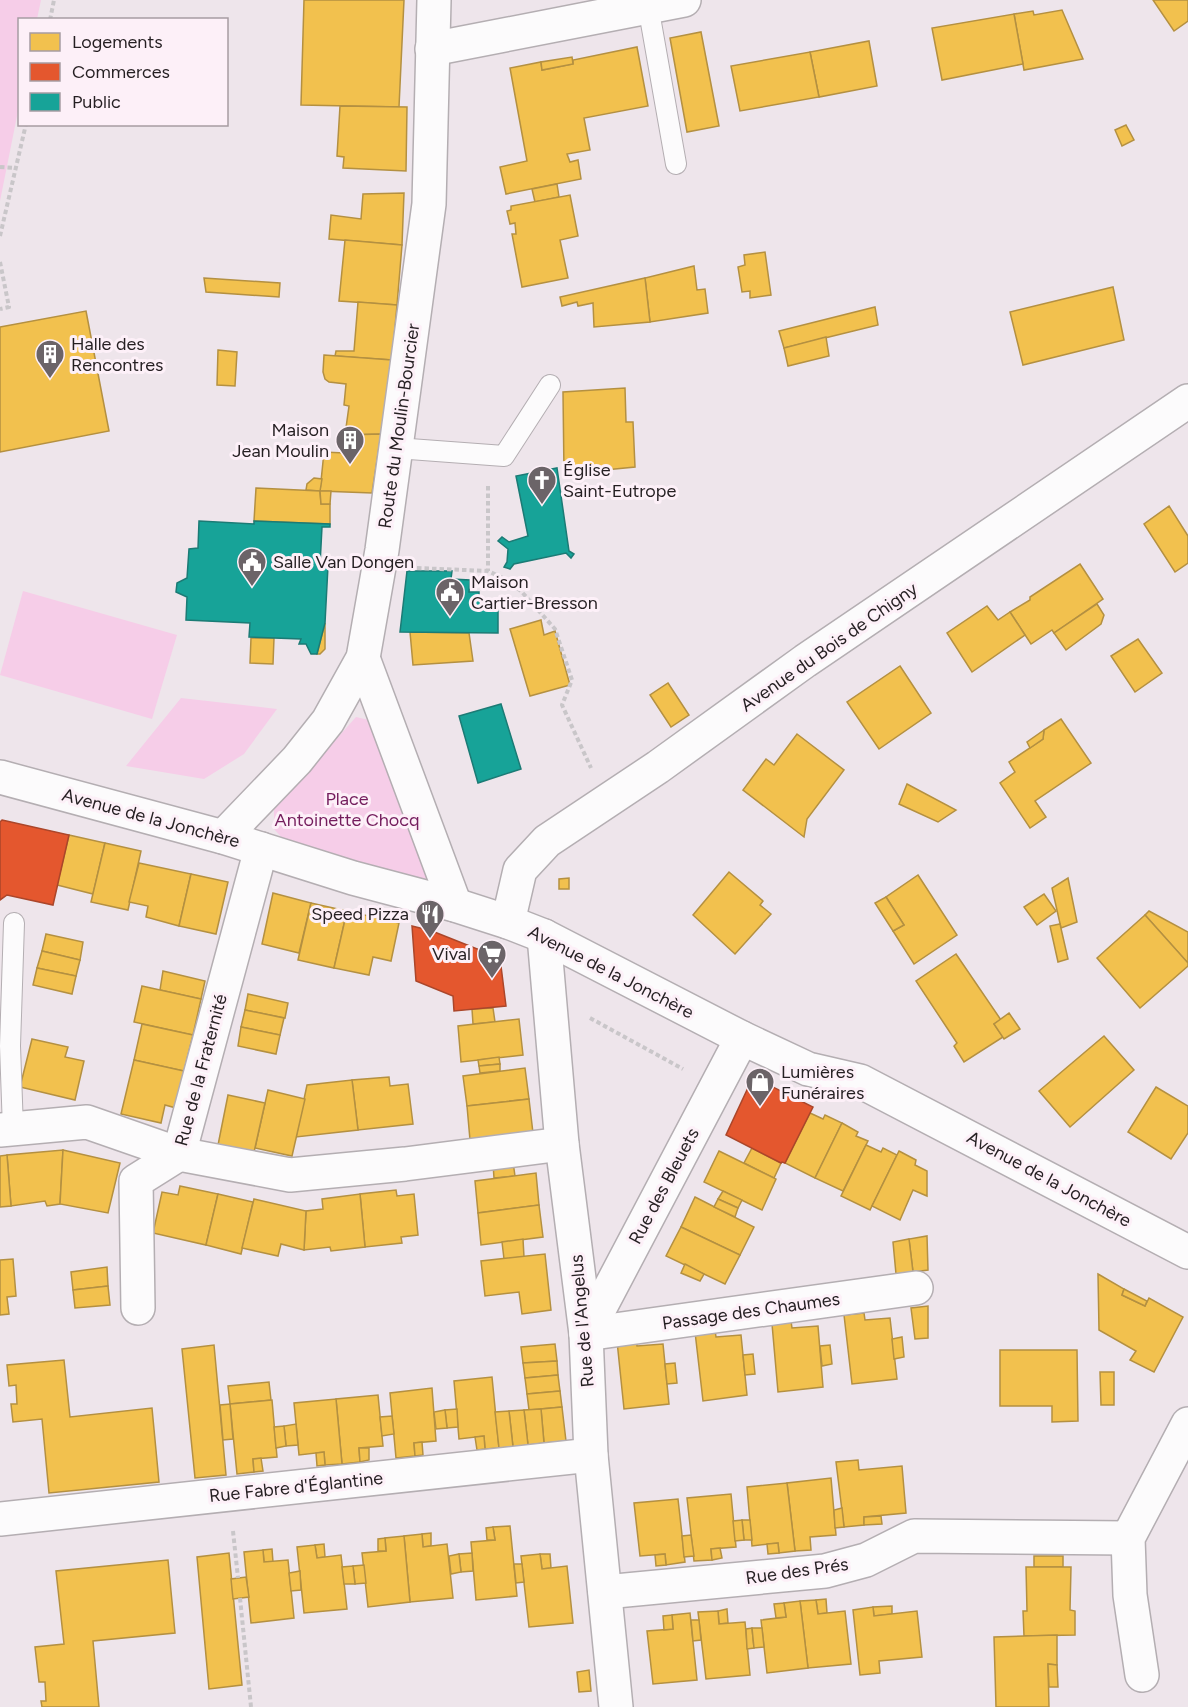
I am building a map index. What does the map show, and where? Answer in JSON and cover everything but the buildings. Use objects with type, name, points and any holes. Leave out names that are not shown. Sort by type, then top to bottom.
[{"type":"street","name":"Route du Moulin-Bourcier","points":[[223,837],[297,760],[328,721],[363,658],[382,550],[429,204],[434,0]]},
{"type":"street","points":[[432,49],[647,3],[684,0]]},
{"type":"street","name":"Avenue du Bois de Chigny","points":[[508,922],[520,870],[547,841],[657,767],[805,661],[1188,401]]},
{"type":"street","points":[[363,658],[455,905]]},
{"type":"street","name":"Avenue de la Jonchère","points":[[0,777],[223,837],[353,878],[455,905],[544,936],[808,1070],[860,1081],[1188,1252]]},
{"type":"street","name":"Rue de la Fraternité","points":[[138,1308],[136,1181],[179,1154],[261,849]]},
{"type":"street","name":"Rue de l'Angelus","points":[[544,936],[562,1144],[586,1334],[591,1455],[616,1707]]},
{"type":"street","name":"Rue des Bleuets","points":[[586,1334],[742,1038]]},
{"type":"street","points":[[6,1129],[87,1122],[179,1154],[290,1175],[405,1164],[562,1144]]},
{"type":"street","name":"Passage des Chaumes","points":[[586,1334],[916,1288]]},
{"type":"street","points":[[1142,1675],[1130,1595],[1128,1538],[1188,1424]]},
{"type":"street","name":"Rue Fabre d'Églantine","points":[[0,1520],[591,1455]]},
{"type":"street","name":"Rue des Prés","points":[[605,1592],[825,1571],[866,1560],[914,1536],[1128,1538]]},
{"type":"lane","points":[[647,3],[676,164]]},
{"type":"lane","points":[[396,448],[504,456],[550,385]]},
{"type":"lane","points":[[6,1129],[14,923]]},
{"type":"path","points":[[50,18],[54,0]]},
{"type":"path","points":[[0,236],[26,126]]},
{"type":"path","points":[[0,167],[15,168]]},
{"type":"path","points":[[0,262],[9,307],[0,309]]},
{"type":"path","points":[[488,455],[488,571]]},
{"type":"path","points":[[382,550],[403,567],[488,571],[521,591],[555,629],[572,680],[562,705],[595,778]]},
{"type":"path","points":[[548,979],[580,1013],[717,1088]]},
{"type":"path","points":[[229,1495],[238,1578]]},
{"type":"path","points":[[240,1598],[250,1707]]},
{"type":"green space","points":[[0,0],[41,0],[37,18],[18,18],[18,111],[0,201]]},
{"type":"green space","points":[[23,591],[177,635],[152,719],[0,675]]},
{"type":"green space","points":[[181,698],[277,709],[244,754],[204,779],[126,766]]},
{"type":"green space","name":"Place Antoinette Chocq","points":[[356,717],[369,720],[431,874],[428,884],[294,851],[274,829],[274,809]]},
{"type":"place","name":"Halle des Rencontres","points":[[50,380]]},
{"type":"place","name":"Maison Jean Moulin","points":[[350,466]]},
{"type":"place","name":"Église Saint-Eutrope","points":[[542,506]]},
{"type":"place","name":"Salle Van Dongen","points":[[252,588]]},
{"type":"place","name":"Maison Cartier-Bresson","points":[[450,618]]},
{"type":"place","name":"Speed Pizza","points":[[430,940]]},
{"type":"place","name":"Vival","points":[[492,980]]},
{"type":"place","name":"Lumières Funéraires","points":[[760,1108]]}]
